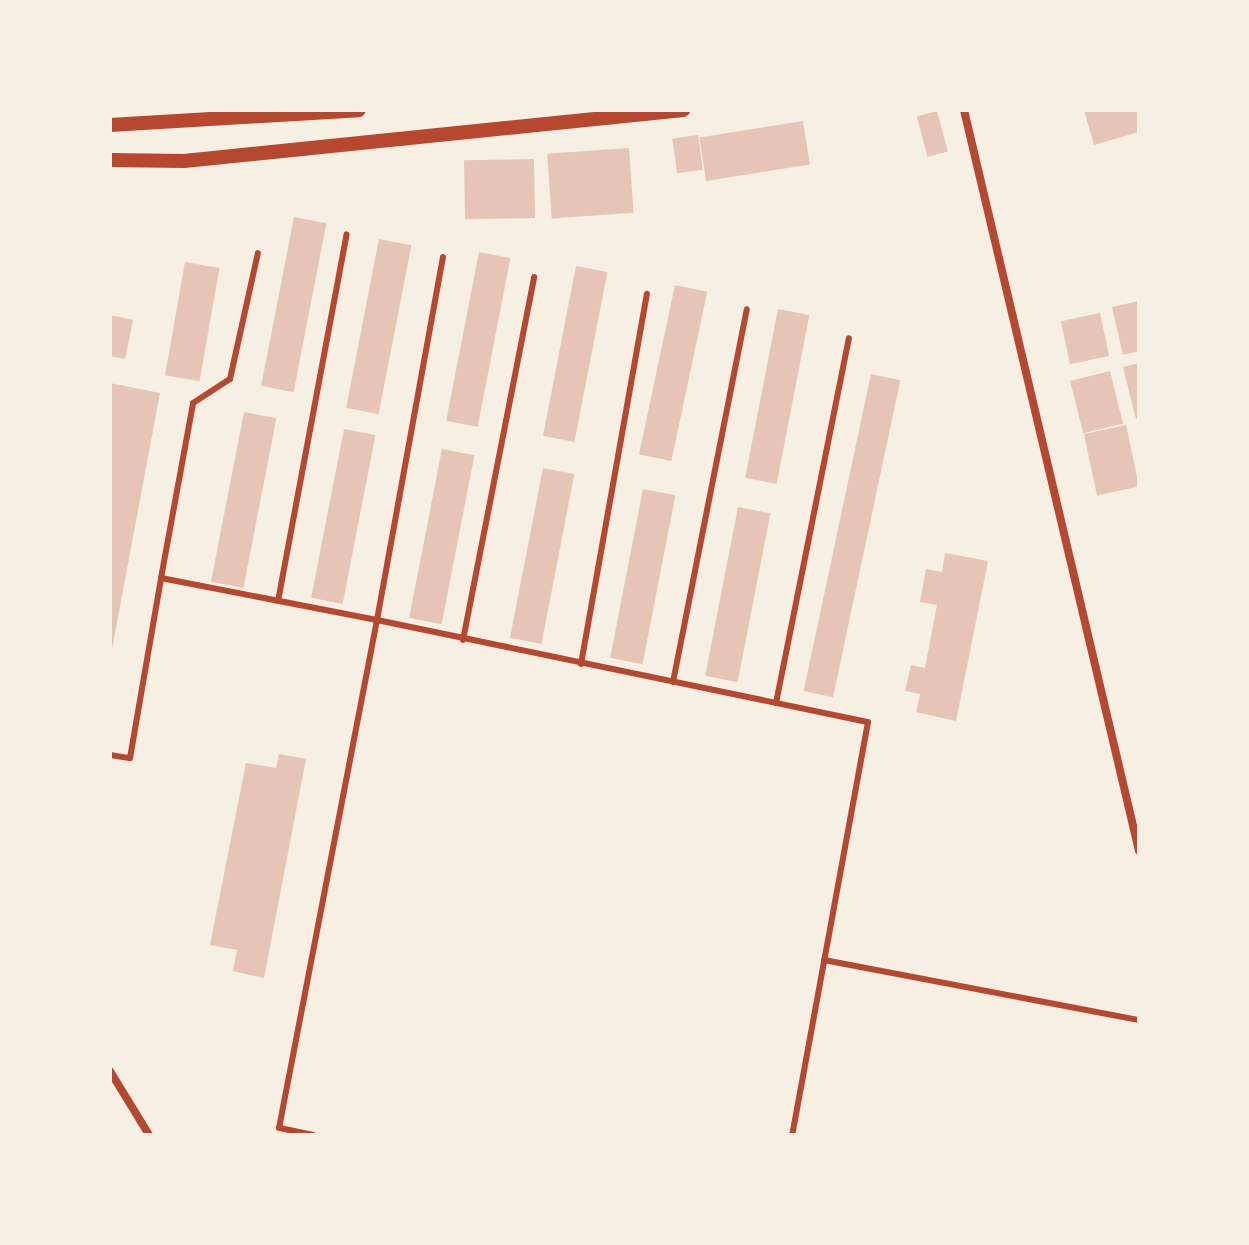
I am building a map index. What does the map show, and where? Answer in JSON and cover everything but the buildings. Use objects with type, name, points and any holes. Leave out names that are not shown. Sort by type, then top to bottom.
[{"type":"street","points":[[110,125],[359,110]]},
{"type":"street","points":[[110,160],[184,161],[683,110]]},
{"type":"street","points":[[964,110],[1139,851]]},
{"type":"street","points":[[110,1071],[149,1135]]},
{"type":"lane","points":[[278,601],[347,234]]},
{"type":"lane","points":[[110,755],[130,758],[193,403],[230,379],[258,253]]},
{"type":"lane","points":[[313,1135],[279,1128],[443,257]]},
{"type":"lane","points":[[463,640],[534,277]]},
{"type":"lane","points":[[581,664],[647,294]]},
{"type":"lane","points":[[673,682],[747,309]]},
{"type":"lane","points":[[776,703],[849,338]]},
{"type":"lane","points":[[161,578],[868,722],[792,1135]]},
{"type":"lane","points":[[824,960],[1126,1015],[1139,1020]]},
{"type":"lane","points":[[1126,1015],[1139,1013]]}]
